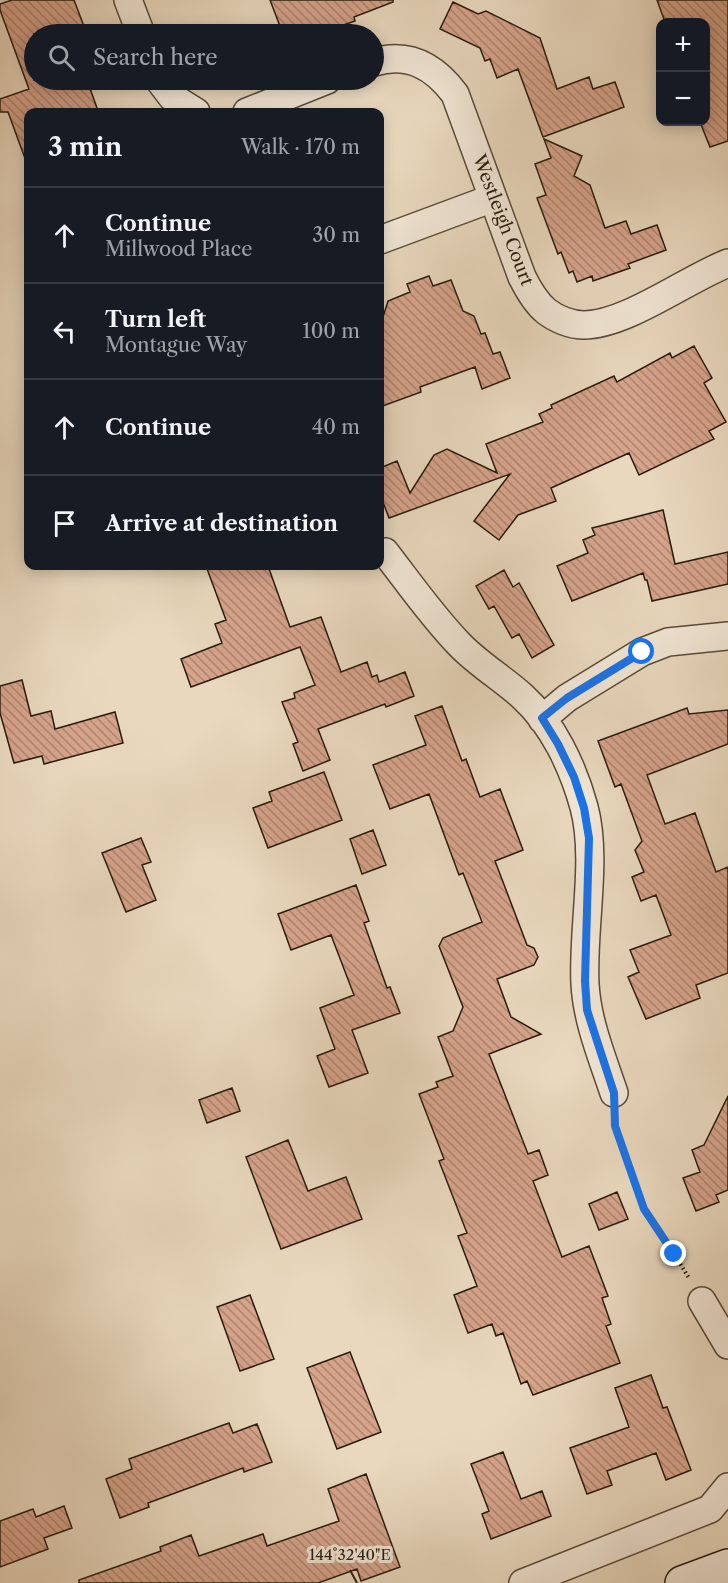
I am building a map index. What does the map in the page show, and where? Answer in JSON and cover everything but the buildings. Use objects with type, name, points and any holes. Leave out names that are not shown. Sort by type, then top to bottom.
[{"type":"main road","points":[[682,1583],[728,1566]]},
{"type":"street","points":[[128,0],[137,24]]},
{"type":"street","name":"Westleigh Court","points":[[384,59],[410,60],[427,67],[443,78],[455,94],[522,277],[531,295],[546,310],[564,321],[584,325],[611,321],[728,263]]},
{"type":"street","points":[[167,90],[186,108]]},
{"type":"street","points":[[256,108],[302,90]]},
{"type":"street","points":[[384,239],[493,198]]},
{"type":"street","points":[[385,552],[443,627],[461,646],[523,696],[542,718],[574,777],[584,808],[589,838],[585,981],[587,1010],[614,1093]]},
{"type":"street","points":[[542,718],[567,698],[642,652],[668,642],[728,636]]},
{"type":"street","points":[[702,1301],[728,1344]]},
{"type":"street","points":[[523,1583],[710,1509],[728,1487]]},
{"type":"path","points":[[614,1093],[615,1126],[644,1209],[702,1301]]},
{"type":"route","points":[[642,652],[567,698],[542,718],[574,777],[584,808],[589,838],[585,981],[587,1010],[614,1093],[615,1126],[644,1209],[674,1254]]}]
